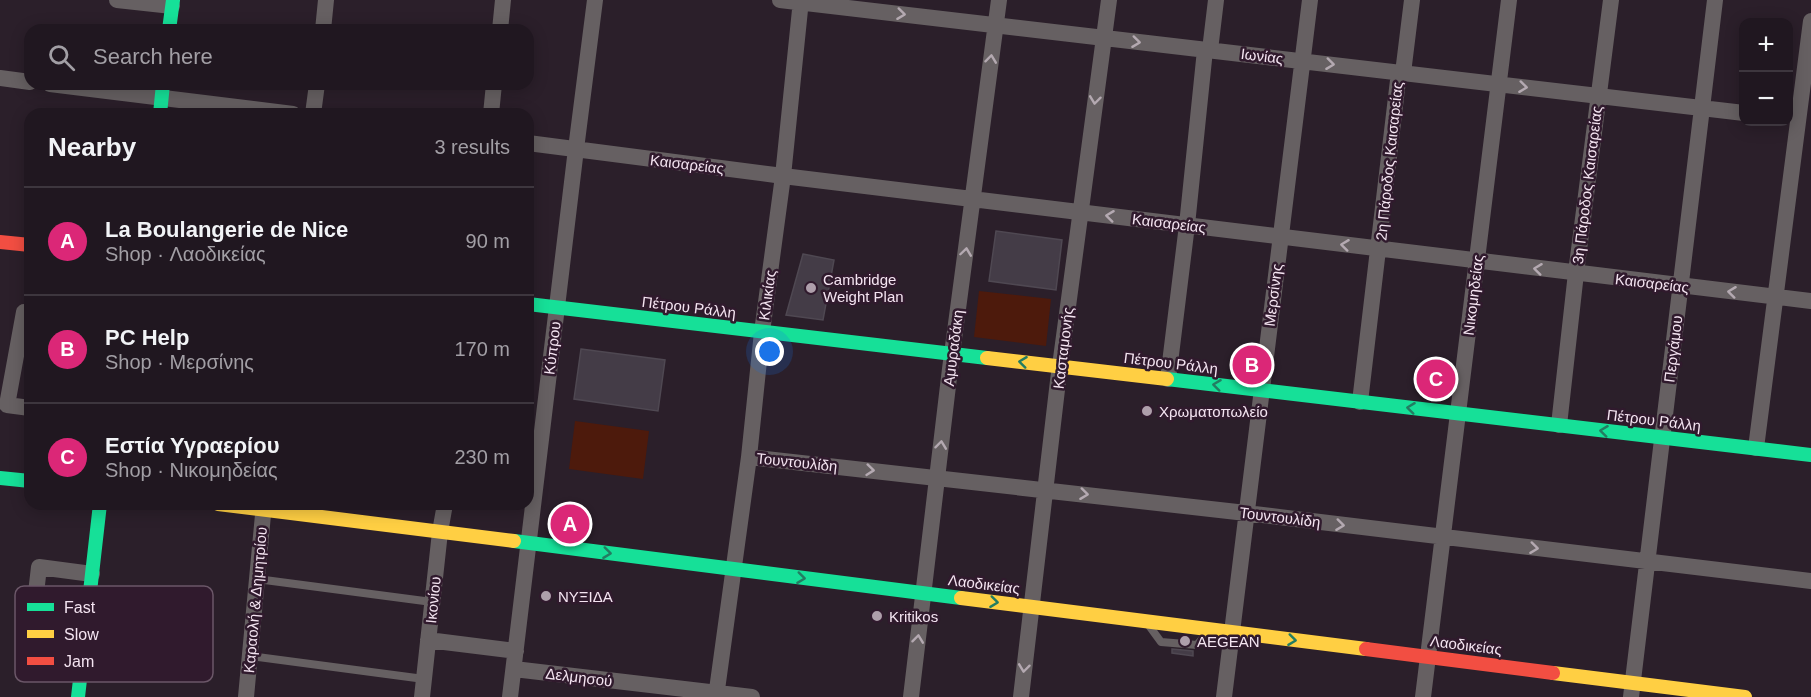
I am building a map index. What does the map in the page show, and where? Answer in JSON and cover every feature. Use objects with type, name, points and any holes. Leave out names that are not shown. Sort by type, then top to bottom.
[{"type":"main road","points":[[170,24],[172,3]]},
{"type":"main road","points":[[0,242],[24,244]]},
{"type":"main road","name":"Πέτρου Ράλλη","points":[[534,305],[1811,455]]},
{"type":"main road","points":[[0,478],[24,480]]},
{"type":"main road","points":[[91,586],[99,510]]},
{"type":"main road","name":"Λαοδικείας","points":[[284,510],[440,532],[1428,657],[1632,690],[1745,697]]},
{"type":"main road","points":[[78,697],[80,682]]},
{"type":"street","points":[[117,0],[172,3]]},
{"type":"street","points":[[324,24],[326,0]]},
{"type":"street","points":[[501,24],[503,0]]},
{"type":"street","name":"Κύπρου","points":[[534,441],[556,308],[596,0]]},
{"type":"street","name":"Ιωνίας","points":[[780,0],[1739,113]]},
{"type":"street","name":"Αμυραδάκη","points":[[911,697],[952,354],[999,0]]},
{"type":"street","name":"Κασταμονής","points":[[1021,697],[1060,367],[1109,0]]},
{"type":"street","points":[[1168,380],[1207,50],[1216,0]]},
{"type":"street","name":"Μερσίνης","points":[[1224,697],[1310,0]]},
{"type":"street","name":"2η Πάροδος Καισαρείας","points":[[1360,402],[1412,0]]},
{"type":"street","name":"Νικομηδείας","points":[[1423,697],[1509,0]]},
{"type":"street","name":"3η Πάροδος Καισαρείας","points":[[1559,425],[1611,0]]},
{"type":"street","name":"Περγάμου","points":[[1632,690],[1715,0]]},
{"type":"street","name":"Κιλικίας","points":[[717,695],[749,457],[762,332],[783,176],[801,1]]},
{"type":"street","points":[[1756,448],[1811,21]]},
{"type":"street","points":[[0,78],[24,81]]},
{"type":"street","points":[[98,90],[244,108]]},
{"type":"street","points":[[314,108],[316,90]]},
{"type":"street","points":[[492,108],[493,90]]},
{"type":"street","name":"Καισαρείας","points":[[534,144],[1811,302]]},
{"type":"street","points":[[24,326],[7,405],[24,407]]},
{"type":"street","name":"Τουντουλίδη","points":[[749,457],[1246,513],[1811,581]]},
{"type":"street","name":"Καραολή & Δημητρίου","points":[[246,697],[263,510]]},
{"type":"street","name":"Ικονίου","points":[[422,697],[444,510]]},
{"type":"street","name":"Κύπρου","points":[[510,697],[530,510]]},
{"type":"street","points":[[37,586],[39,567],[92,574]]},
{"type":"street","points":[[428,640],[516,651]]},
{"type":"street","name":"Δελμησού","points":[[514,669],[717,695],[752,697]]},
{"type":"lane","points":[[256,579],[432,603]]},
{"type":"lane","points":[[250,656],[424,679]]},
{"type":"shaded area","points":[[979,291],[1051,299],[1046,346],[974,337]]},
{"type":"shaded area","points":[[575,421],[649,431],[643,479],[569,469]]},
{"type":"building","points":[[996,231],[1062,240],[1056,290],[989,281]]},
{"type":"building","name":"Cambridge Weight Plan","points":[[803,254],[834,260],[823,320],[786,315]]},
{"type":"building","points":[[581,349],[665,360],[658,411],[574,399]]},
{"type":"building","points":[[1172,649],[1193,651],[1193,656],[1172,653]]},
{"type":"traffic: fast","points":[[170,24],[173,0]]},
{"type":"traffic: fast","points":[[161,108],[162,90]]},
{"type":"traffic: fast","points":[[534,305],[987,358]]},
{"type":"traffic: fast","points":[[1167,379],[1811,455]]},
{"type":"traffic: fast","points":[[0,478],[24,480]]},
{"type":"traffic: fast","points":[[91,586],[99,510]]},
{"type":"traffic: fast","points":[[514,541],[961,598]]},
{"type":"traffic: fast","points":[[78,697],[80,682]]},
{"type":"traffic: slow","points":[[987,358],[1167,379]]},
{"type":"traffic: slow","points":[[266,510],[514,541]]},
{"type":"traffic: slow","points":[[961,598],[1366,649]]},
{"type":"traffic: slow","points":[[1553,673],[1745,697]]},
{"type":"traffic: jam","points":[[0,242],[24,244]]},
{"type":"traffic: jam","points":[[1366,649],[1553,673]]},
{"type":"place","name":"Cambridge Weight Plan","points":[[811,288]]},
{"type":"place","name":"PC Help","points":[[1252,365]]},
{"type":"place","name":"Εστία Υγραερίου","points":[[1436,379]]},
{"type":"place","name":"Χρωματοπωλείο","points":[[1147,411]]},
{"type":"place","name":"La Boulangerie de Nice","points":[[570,524]]},
{"type":"place","name":"ΝΥΞΙΔΑ","points":[[546,596]]},
{"type":"place","name":"Kritikos","points":[[877,616]]},
{"type":"place","name":"AEGEAN","points":[[1185,641]]}]
